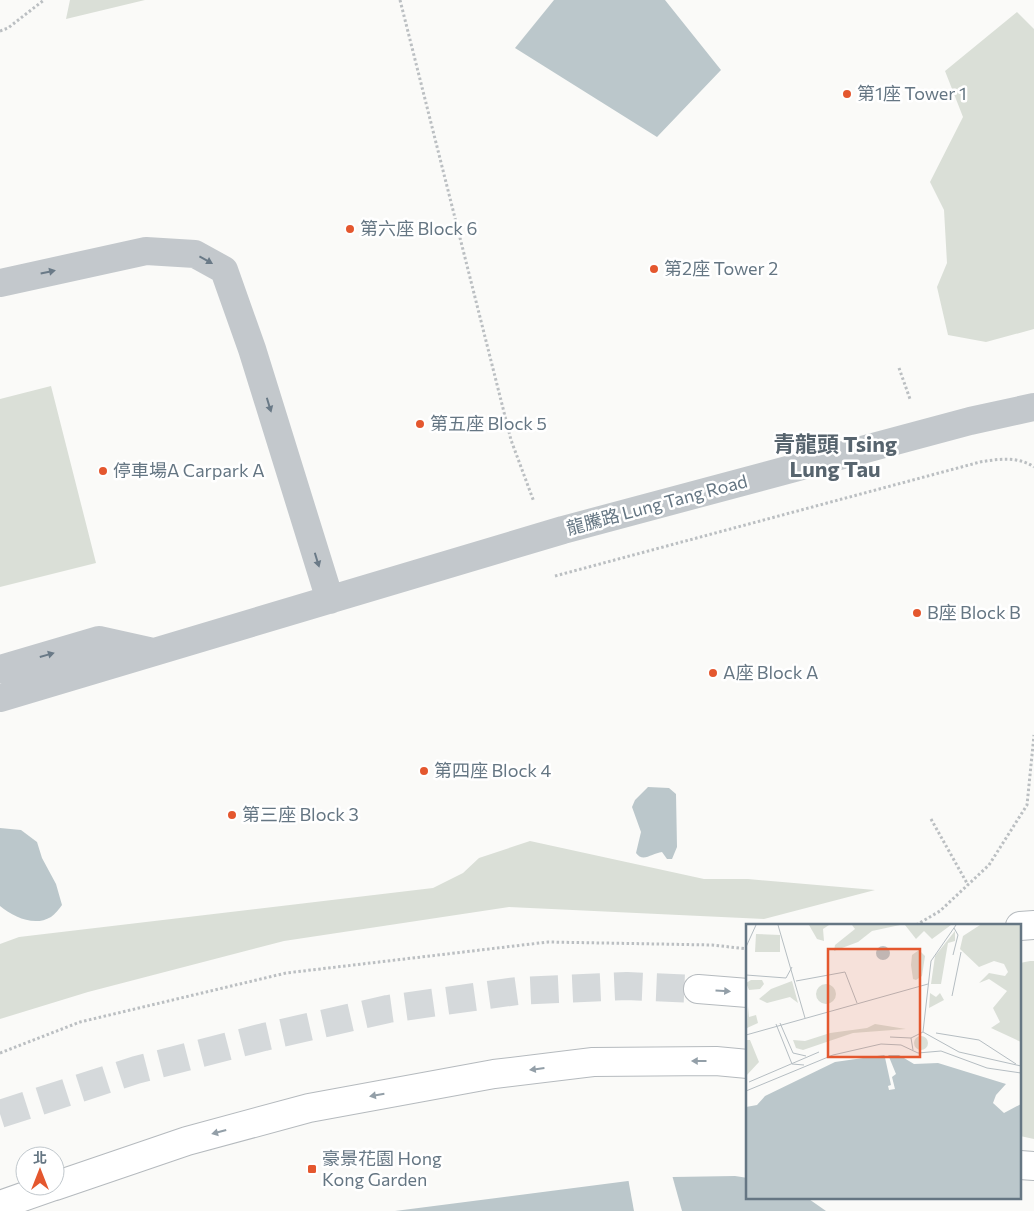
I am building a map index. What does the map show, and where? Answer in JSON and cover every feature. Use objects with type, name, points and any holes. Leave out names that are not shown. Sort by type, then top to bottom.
[{"type":"main road","points":[[698,989],[746,993]]},
{"type":"main road","points":[[65,1182],[187,1141],[309,1108],[485,1076],[592,1062],[716,1061],[746,1064]]},
{"type":"main road","points":[[0,1205],[26,1196]]},
{"type":"street","points":[[0,283],[146,250],[194,254],[224,270],[252,349],[330,600]]},
{"type":"street","name":"龍騰路 Lung Tang Road","points":[[0,698],[541,537],[970,421],[1034,407]]},
{"type":"street","points":[[0,668],[99,640],[155,652]]},
{"type":"path","points":[[0,31],[8,28],[44,0]]},
{"type":"path","points":[[400,0],[511,440],[536,505]]},
{"type":"path","points":[[899,368],[910,399]]},
{"type":"path","points":[[554,576],[980,462],[1004,458],[1027,462],[1034,467]]},
{"type":"path","points":[[918,924],[940,912],[989,865],[1027,805],[1034,735]]},
{"type":"path","points":[[931,820],[968,885]]},
{"type":"path","points":[[0,1053],[80,1022],[286,973],[548,942],[712,945],[746,949]]},
{"type":"shaded area","points":[[70,0],[145,0],[66,19]]},
{"type":"shaded area","points":[[554,0],[665,0],[721,70],[657,137],[515,48]]},
{"type":"shaded area","points":[[1017,12],[1034,29],[1034,329],[986,342],[948,335],[937,287],[947,263],[944,210],[930,182],[963,117],[945,71]]},
{"type":"shaded area","points":[[51,386],[96,563],[0,587],[0,399]]},
{"type":"shaded area","points":[[648,787],[669,788],[676,794],[677,847],[672,859],[667,859],[662,852],[645,857],[639,856],[636,853],[641,832],[632,807],[635,800]]},
{"type":"shaded area","points":[[0,828],[21,830],[37,842],[42,858],[56,884],[62,905],[51,917],[45,920],[31,921],[11,914],[0,906]]},
{"type":"shaded area","points":[[530,841],[704,879],[748,879],[875,890],[764,919],[509,907],[284,941],[88,992],[0,1019],[0,944],[19,937],[433,888],[463,873],[479,858]]},
{"type":"shaded area","points":[[1034,961],[1034,1139],[1022,1136],[1022,963]]},
{"type":"shaded area","points":[[735,1176],[746,1178],[746,1198],[807,1198],[826,1211],[395,1211],[628,1181],[673,1177]]},
{"type":"pier","points":[[672,1175],[682,1211],[634,1211],[628,1178]]},
{"type":"tunnel","points":[[0,1114],[136,1070],[264,1037],[388,1009],[517,991],[627,986],[698,989]]},
{"type":"place","name":"第1座 Tower 1","points":[[847,94]]},
{"type":"place","name":"第六座 Block 6","points":[[350,229]]},
{"type":"place","name":"第2座 Tower 2","points":[[654,269]]},
{"type":"place","name":"第五座 Block 5","points":[[420,424]]},
{"type":"place","name":"停車場A Carpark A","points":[[103,471]]},
{"type":"place","name":"B座 Block B","points":[[917,613]]},
{"type":"place","name":"A座 Block A","points":[[713,673]]},
{"type":"place","name":"第四座 Block 4","points":[[424,771]]},
{"type":"place","name":"第三座 Block 3","points":[[232,815]]},
{"type":"place","name":"豪景花園 Hong Kong Garden","points":[[312,1169]]},
{"type":"district","name":"青龍頭 Tsing Lung Tau","points":[[835,456]]}]
